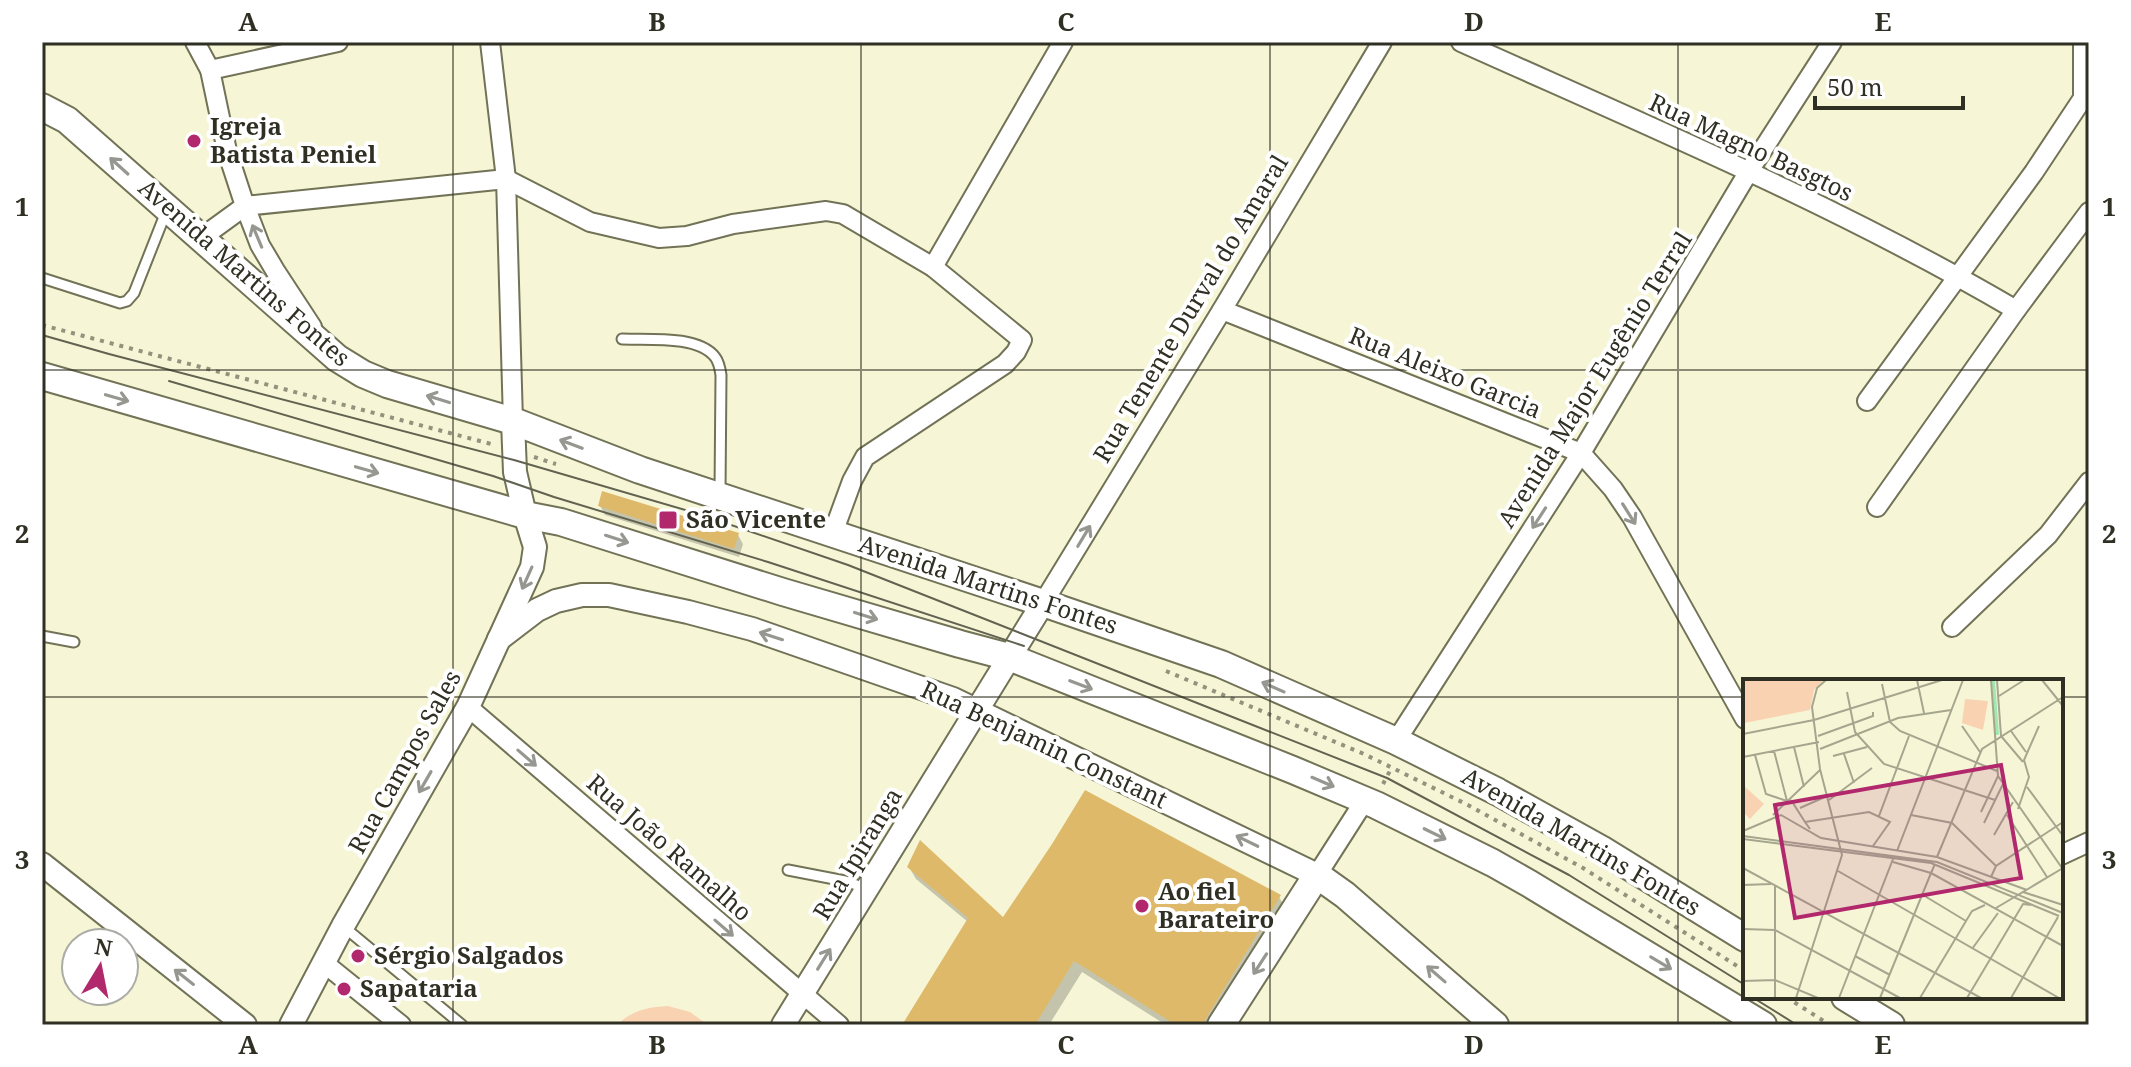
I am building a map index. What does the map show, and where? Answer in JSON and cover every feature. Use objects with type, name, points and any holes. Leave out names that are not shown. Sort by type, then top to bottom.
[{"type":"main road","name":"Avenida Martins Fontes","points":[[42,107],[67,120],[328,349],[363,374],[513,421],[640,470],[1221,664],[1396,741],[1551,820],[1743,937]]},
{"type":"main road","points":[[42,376],[525,515],[561,522],[783,592],[1009,657],[1365,800],[1530,884],[1763,1025]]},
{"type":"main road","points":[[1221,1025],[1317,875]]},
{"type":"main road","name":"Rua Benjamin Constant","points":[[1317,875],[1345,895],[1495,1025]]},
{"type":"main road","points":[[1831,999],[1857,1006],[1891,1025]]},
{"type":"street","points":[[195,42],[210,70],[227,151],[260,245],[328,349]]},
{"type":"street","points":[[210,70],[338,42]]},
{"type":"street","points":[[933,267],[1063,42]]},
{"type":"street","name":"Rua Tenente Durval do Amaral","points":[[1043,603],[1382,42]]},
{"type":"street","name":"Rua Magno Basgtos","points":[[1461,42],[1749,171],[1959,276],[2016,310]]},
{"type":"street","name":"Avenida Major Eugênio Terral","points":[[1396,741],[1581,453],[1749,171],[1832,42]]},
{"type":"street","points":[[492,43],[506,179],[513,421]]},
{"type":"street","points":[[1867,401],[2034,172],[2086,106],[2081,43]]},
{"type":"street","points":[[201,238],[245,206],[506,179],[590,222],[659,238],[687,236],[733,224],[826,211],[843,214],[933,267],[1022,340],[1005,364],[865,457],[852,481],[833,533]]},
{"type":"street","points":[[1877,507],[2089,212]]},
{"type":"street","name":"Rua Aleixo Garcia","points":[[1222,310],[1581,453],[1613,489],[1632,517],[1743,715]]},
{"type":"street","name":"Rua Campos Sales","points":[[291,1025],[343,926],[468,707],[532,567],[535,547],[515,472],[513,421]]},
{"type":"street","points":[[1952,627],[2048,535],[2089,482]]},
{"type":"street","name":"Rua Benjamin Constant","points":[[499,639],[537,610],[556,601],[582,595],[609,595],[752,629],[920,687],[976,710],[1317,875]]},
{"type":"street","points":[[976,710],[1043,603]]},
{"type":"street","name":"Rua João Ramalho","points":[[468,707],[839,1025]]},
{"type":"street","name":"Rua Ipiranga","points":[[783,1025],[976,710]]},
{"type":"street","points":[[1317,875],[1365,800]]},
{"type":"street","points":[[2063,854],[2089,842]]},
{"type":"street","points":[[42,864],[245,1025]]},
{"type":"street","points":[[324,963],[401,1025]]},
{"type":"lane","points":[[42,278],[120,303],[127,301],[134,293],[167,209]]},
{"type":"lane","points":[[622,339],[693,343],[708,350],[718,360],[721,375],[720,495]]},
{"type":"lane","points":[[42,636],[74,642]]},
{"type":"lane","points":[[788,870],[845,881],[868,889]]},
{"type":"lane","points":[[343,926],[462,1025]]},
{"type":"path","points":[[42,325],[514,450],[563,466]]},
{"type":"path","points":[[1163,670],[1364,754],[1466,804],[1583,868],[1743,970]]},
{"type":"path","points":[[1789,999],[1830,1025]]},
{"type":"shaded area","points":[[668,1006],[690,1012],[708,1025],[617,1025],[641,1010]]},
{"type":"building","name":"São Vicente","points":[[602,491],[739,533],[734,549],[598,506]]},
{"type":"building","name":"Ao fiel Barateiro","points":[[1085,790],[1281,895],[1202,1025],[1176,1025],[1074,961],[1035,1025],[902,1025],[968,918],[907,867],[920,840],[1003,917]]},
{"type":"tram line","points":[[42,335],[514,460],[699,514],[848,565],[1387,778],[1569,875],[1743,984]]},
{"type":"tram line","points":[[169,381],[493,476],[1024,646]]},
{"type":"tram line","points":[[1755,999],[1797,1025]]},
{"type":"place","name":"Igreja Batista Peniel","points":[[194,141]]},
{"type":"place","name":"São Vicente","points":[[668,520]]},
{"type":"place","name":"Ao fiel Barateiro","points":[[1142,906]]},
{"type":"place","name":"Sérgio Salgados","points":[[358,956]]},
{"type":"place","name":"Sapataria","points":[[344,989]]}]
